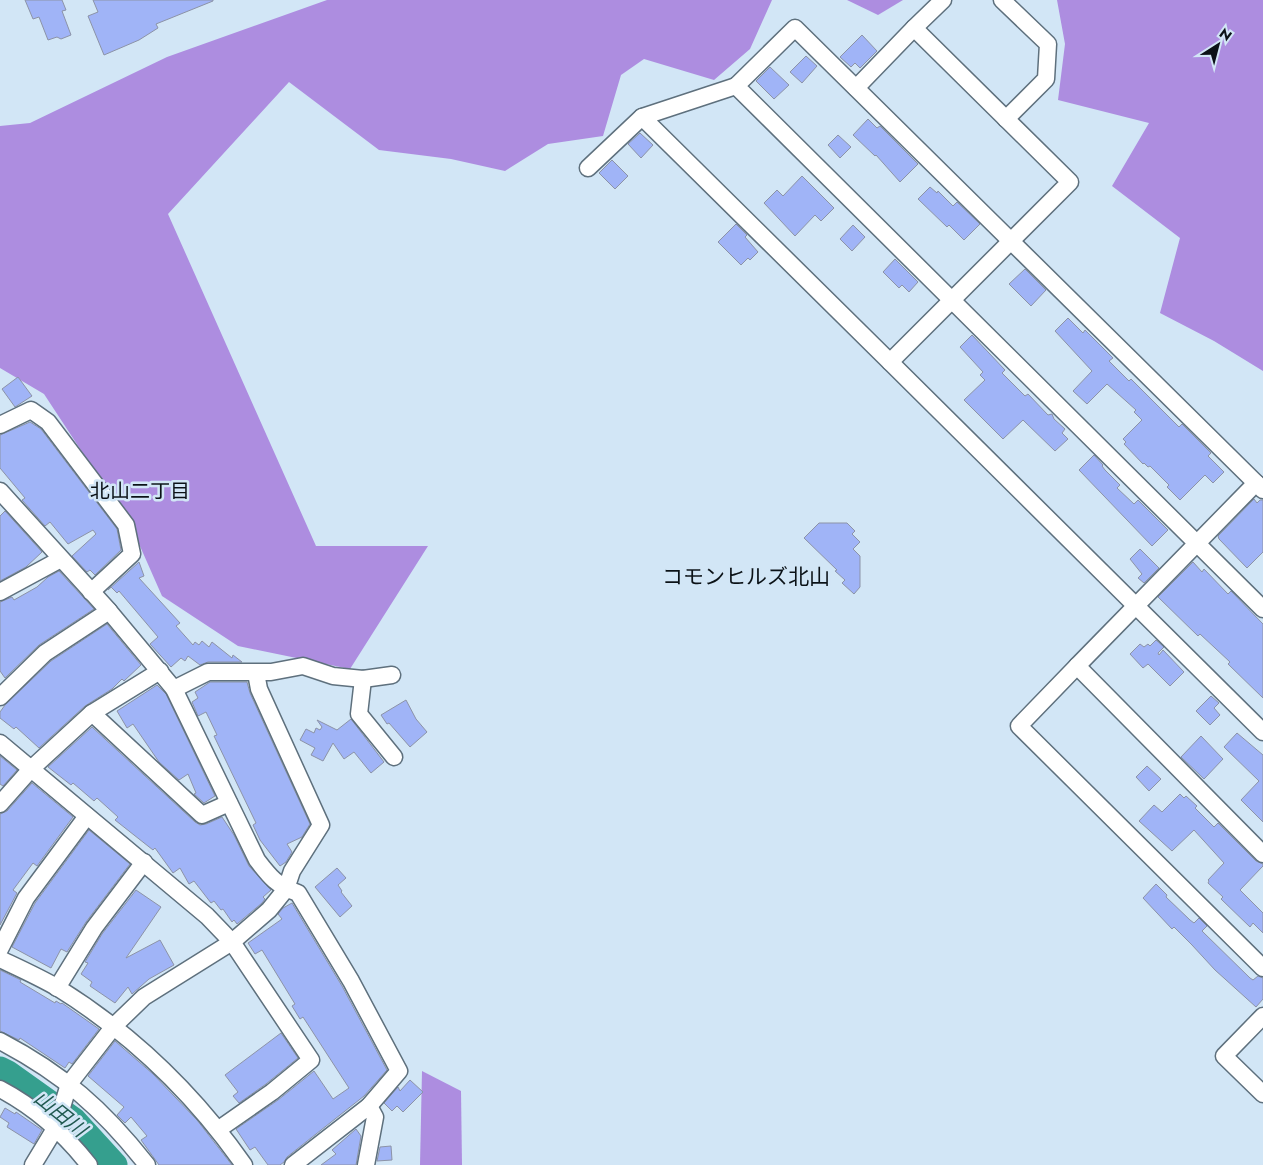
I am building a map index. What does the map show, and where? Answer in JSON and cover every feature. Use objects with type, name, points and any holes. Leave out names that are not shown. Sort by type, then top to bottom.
[{"type":"street","points":[[856,88],[943,0]]},
{"type":"street","points":[[1002,0],[1048,44],[1046,79],[1006,118]]},
{"type":"street","points":[[588,168],[642,117],[736,86],[795,28],[1260,486],[1197,544],[1019,726],[1263,968]]},
{"type":"street","points":[[890,362],[1070,182],[914,28]]},
{"type":"street","points":[[736,86],[1263,609]]},
{"type":"street","points":[[642,117],[1263,732]]},
{"type":"street","points":[[0,425],[31,410],[48,422],[126,524],[132,554],[91,592]]},
{"type":"street","points":[[3,499],[109,611],[174,689],[257,860],[274,881],[286,889],[298,893],[351,981],[398,1071],[369,1106],[293,1165]]},
{"type":"street","points":[[0,592],[61,559]]},
{"type":"street","points":[[0,697],[45,653],[109,611]]},
{"type":"street","points":[[174,689],[208,672],[256,673],[303,666],[333,676],[363,679],[392,675]]},
{"type":"street","points":[[1077,666],[1263,854]]},
{"type":"street","points":[[0,804],[31,769],[92,713],[160,671]]},
{"type":"street","points":[[33,1165],[57,1123],[67,1089],[114,1026],[144,997],[232,942],[269,910],[286,889],[292,872],[321,825],[259,689],[256,673]]},
{"type":"street","points":[[363,679],[359,714],[394,757]]},
{"type":"street","points":[[92,713],[202,815],[229,803]]},
{"type":"street","points":[[0,743],[207,916],[232,942],[312,1060],[272,1092],[219,1129]]},
{"type":"street","points":[[0,948],[26,898],[87,816]]},
{"type":"street","points":[[57,988],[94,928],[144,862]]},
{"type":"street","points":[[0,959],[57,988],[114,1026],[180,1086],[219,1129],[244,1165]]},
{"type":"street","points":[[1263,1016],[1224,1056],[1263,1094]]},
{"type":"street","points":[[0,1041],[31,1058],[67,1089],[100,1111],[147,1165]]},
{"type":"street","points":[[0,1089],[57,1123],[89,1165]]},
{"type":"street","points":[[366,1165],[374,1117],[369,1106]]},
{"type":"shaded area","points":[[327,0],[772,0],[750,49],[714,80],[644,59],[621,75],[603,136],[548,144],[505,171],[451,159],[379,150],[289,82],[168,214],[316,546],[428,546],[350,669],[238,646],[162,596],[132,528],[44,394],[0,368],[0,126],[30,123],[167,57]]},
{"type":"shaded area","points":[[847,0],[903,0],[878,15]]},
{"type":"shaded area","points":[[1057,0],[1263,0],[1263,371],[1214,341],[1160,313],[1180,238],[1112,186],[1149,123],[1058,100],[1065,44]]},
{"type":"shaded area","points":[[422,1071],[461,1091],[462,1165],[420,1165]]},
{"type":"building","points":[[25,0],[62,0],[66,10],[62,11],[71,35],[61,39],[57,37],[48,40],[39,17],[33,19]]},
{"type":"building","points":[[93,0],[213,1],[156,24],[158,28],[139,40],[104,55],[88,16],[98,12]]},
{"type":"building","points":[[862,35],[877,51],[860,68],[855,63],[851,67],[840,57]]},
{"type":"building","points":[[806,56],[817,66],[802,83],[790,72]]},
{"type":"building","points":[[770,67],[789,85],[774,99],[756,81]]},
{"type":"building","points":[[868,119],[877,128],[880,126],[918,164],[900,182],[876,155],[853,135]]},
{"type":"building","points":[[640,133],[653,145],[641,158],[628,144]]},
{"type":"building","points":[[838,135],[851,147],[840,158],[828,145]]},
{"type":"building","points":[[612,160],[628,176],[615,189],[599,173]]},
{"type":"building","points":[[802,176],[834,208],[821,221],[815,215],[795,236],[764,203],[777,190],[783,196]]},
{"type":"building","points":[[930,187],[937,193],[938,191],[953,206],[957,202],[980,224],[964,240],[949,225],[947,227],[918,199]]},
{"type":"building","points":[[736,224],[747,235],[745,237],[758,252],[741,265],[718,242]]},
{"type":"building","points":[[853,225],[865,237],[852,251],[840,239]]},
{"type":"building","points":[[895,259],[918,282],[909,292],[902,285],[899,288],[883,272]]},
{"type":"building","points":[[1025,269],[1046,290],[1031,306],[1009,284]]},
{"type":"building","points":[[1068,318],[1083,333],[1085,330],[1113,358],[1109,361],[1129,381],[1131,379],[1179,427],[1182,424],[1211,453],[1208,456],[1224,472],[1213,483],[1205,475],[1180,500],[1167,487],[1169,485],[1150,466],[1148,467],[1143,464],[1124,444],[1126,442],[1123,439],[1142,420],[1134,412],[1136,410],[1107,384],[1087,404],[1073,391],[1092,371],[1055,331]]},
{"type":"building","points":[[972,335],[1005,370],[1002,373],[1025,396],[1028,394],[1048,415],[1052,414],[1054,419],[1065,429],[1062,433],[1068,439],[1055,451],[1023,420],[1003,439],[964,400],[985,380],[980,375],[983,372],[960,347]]},
{"type":"building","points":[[18,377],[32,396],[15,407],[2,389]]},
{"type":"building","points":[[30,422],[41,429],[117,529],[121,550],[95,575],[90,570],[87,572],[72,556],[96,534],[93,530],[68,544],[50,522],[45,526],[22,500],[25,498],[0,468],[0,435]]},
{"type":"building","points":[[1094,455],[1105,470],[1120,485],[1117,488],[1134,504],[1138,500],[1168,530],[1152,546],[1079,470]]},
{"type":"building","points":[[1254,499],[1257,503],[1263,500],[1263,552],[1247,568],[1218,536]]},
{"type":"building","points":[[5,511],[42,552],[26,567],[0,581],[0,516]]},
{"type":"building","points":[[819,523],[847,523],[855,531],[852,534],[860,542],[853,549],[860,556],[860,587],[854,594],[842,583],[845,580],[835,571],[837,570],[804,538]]},
{"type":"building","points":[[1140,549],[1159,568],[1144,583],[1138,578],[1142,574],[1130,559]]},
{"type":"building","points":[[139,562],[144,576],[139,578],[180,623],[176,626],[193,645],[195,642],[199,645],[202,641],[209,647],[212,642],[232,658],[233,655],[242,662],[208,662],[200,665],[188,656],[185,661],[181,658],[171,667],[150,644],[158,637],[119,591],[117,593],[111,587]]},
{"type":"building","points":[[1193,562],[1202,572],[1204,569],[1228,594],[1231,591],[1263,624],[1263,698],[1228,664],[1230,662],[1200,634],[1198,636],[1158,597]]},
{"type":"building","points":[[59,571],[94,609],[39,645],[5,678],[0,671],[0,602],[12,597],[14,600],[37,587],[48,577]]},
{"type":"building","points":[[107,624],[141,665],[124,681],[122,679],[112,689],[85,706],[39,748],[16,727],[14,729],[0,718],[0,712],[5,705],[51,661]]},
{"type":"building","points":[[1156,640],[1164,647],[1158,653],[1159,655],[1163,650],[1184,672],[1170,686],[1148,664],[1143,668],[1130,654],[1140,644],[1144,647],[1148,644],[1150,646]]},
{"type":"building","points":[[210,682],[247,682],[250,693],[310,824],[302,837],[287,844],[292,852],[286,862],[280,866],[260,840],[253,825],[256,823],[214,736],[217,735],[206,712],[198,716],[192,702],[198,698],[195,692]]},
{"type":"building","points":[[157,685],[166,694],[215,796],[204,803],[194,794],[196,793],[188,774],[179,780],[159,762],[133,724],[127,728],[117,711]]},
{"type":"building","points":[[1211,696],[1219,703],[1214,708],[1220,715],[1210,725],[1196,711]]},
{"type":"building","points":[[406,700],[416,719],[427,732],[410,747],[389,723],[387,724],[381,715]]},
{"type":"building","points":[[351,719],[384,762],[371,773],[354,752],[344,759],[333,743],[323,761],[311,755],[315,748],[300,740],[306,729],[314,733],[316,728],[320,730],[322,727],[317,720],[337,730]]},
{"type":"building","points":[[92,727],[195,822],[200,825],[206,824],[222,817],[234,835],[249,866],[271,890],[263,897],[265,899],[262,903],[237,924],[234,920],[232,922],[223,909],[221,910],[214,901],[211,903],[194,881],[189,884],[180,868],[173,873],[155,848],[153,850],[115,820],[118,817],[97,798],[94,801],[73,783],[71,785],[48,767]]},
{"type":"building","points":[[1237,733],[1263,755],[1263,822],[1241,800],[1259,781],[1224,747]]},
{"type":"building","points":[[1201,736],[1223,759],[1204,779],[1181,757]]},
{"type":"building","points":[[0,756],[17,770],[3,786],[0,784]]},
{"type":"building","points":[[1147,766],[1161,779],[1149,791],[1136,777]]},
{"type":"building","points":[[32,783],[73,817],[37,866],[33,863],[13,890],[17,893],[0,925],[0,814],[7,811]]},
{"type":"building","points":[[1180,794],[1184,798],[1186,796],[1197,806],[1195,808],[1214,827],[1218,823],[1256,861],[1263,864],[1240,890],[1263,913],[1263,933],[1253,923],[1250,927],[1221,899],[1223,897],[1208,883],[1208,880],[1224,863],[1194,830],[1172,851],[1139,821],[1154,805],[1162,812]]},
{"type":"building","points":[[89,830],[130,864],[86,922],[67,952],[61,949],[51,968],[12,947],[35,903]]},
{"type":"building","points":[[337,868],[346,878],[338,885],[352,906],[340,917],[315,887]]},
{"type":"building","points":[[1156,884],[1167,895],[1166,897],[1190,920],[1194,923],[1199,918],[1207,926],[1202,931],[1250,978],[1253,980],[1258,976],[1263,978],[1263,999],[1256,1007],[1215,970],[1174,927],[1172,929],[1143,898]]},
{"type":"building","points":[[136,890],[161,907],[126,958],[160,940],[174,965],[149,979],[132,994],[128,987],[115,1003],[90,986],[92,982],[81,974],[88,963],[85,962],[102,934]]},
{"type":"building","points":[[292,903],[342,986],[387,1070],[364,1096],[287,1157],[284,1162],[280,1165],[268,1165],[255,1147],[250,1150],[236,1129],[278,1100],[314,1071],[333,1099],[349,1088],[303,1017],[300,1019],[292,1006],[295,1004],[262,950],[255,954],[248,943],[282,919],[278,914],[283,908]]},
{"type":"building","points":[[0,970],[21,980],[20,982],[55,1003],[56,1001],[62,1003],[99,1029],[72,1064],[69,1062],[65,1068],[20,1038],[19,1040],[0,1031]]},
{"type":"building","points":[[281,1033],[298,1058],[239,1103],[233,1096],[238,1092],[225,1075]]},
{"type":"building","points":[[115,1041],[153,1074],[197,1120],[232,1165],[159,1165],[141,1140],[147,1136],[131,1117],[125,1123],[117,1115],[124,1107],[88,1076]]},
{"type":"building","points":[[410,1080],[423,1092],[403,1112],[397,1106],[392,1111],[384,1103],[398,1087],[400,1091]]},
{"type":"building","points":[[5,1108],[15,1114],[16,1112],[42,1130],[34,1144],[7,1127],[9,1123],[0,1117]]},
{"type":"building","points":[[356,1129],[361,1136],[356,1165],[321,1165],[336,1154],[332,1150]]},
{"type":"building","points":[[391,1146],[392,1160],[377,1161],[380,1147]]},
{"type":"waterway","name":"山田川","points":[[0,1069],[74,1120],[115,1165]]},
{"type":"district","name":"北山二丁目","points":[[140,491]]},
{"type":"district","name":"コモンヒルズ北山","points":[[746,577]]}]
